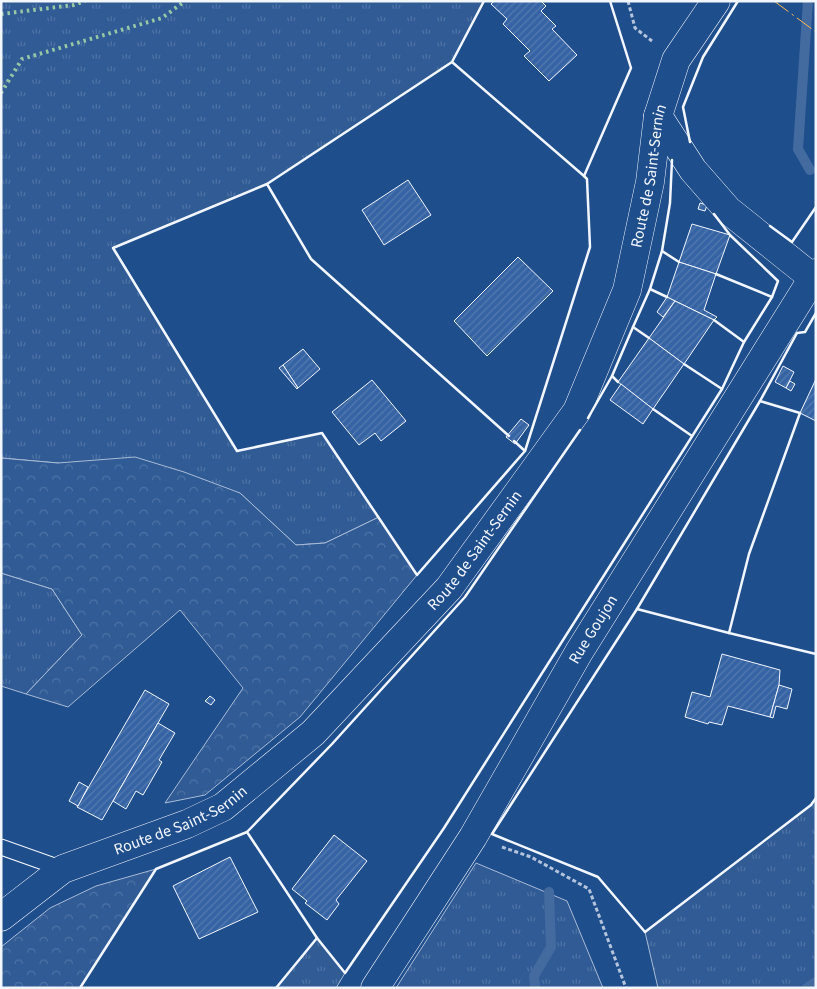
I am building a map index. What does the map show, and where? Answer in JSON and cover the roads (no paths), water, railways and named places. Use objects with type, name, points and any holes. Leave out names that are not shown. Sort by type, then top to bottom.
[{"type":"street","name":"Route de Saint-Sernin","points":[[1,917],[63,869],[187,824],[224,807],[313,733],[449,588],[577,411],[627,290],[650,182],[658,116],[676,60],[716,1]]},
{"type":"street","points":[[658,116],[693,170],[728,210],[814,276]]},
{"type":"street","name":"Rue Goujon","points":[[374,988],[473,837],[579,652],[814,276]]},
{"type":"lane","points":[[1,846],[63,869]]},
{"type":"waterway","points":[[808,1],[798,149],[810,170]]},
{"type":"waterway","points":[[535,988],[534,976],[551,947],[549,892]]},
{"type":"waterway","points":[[807,988],[816,982]]}]
